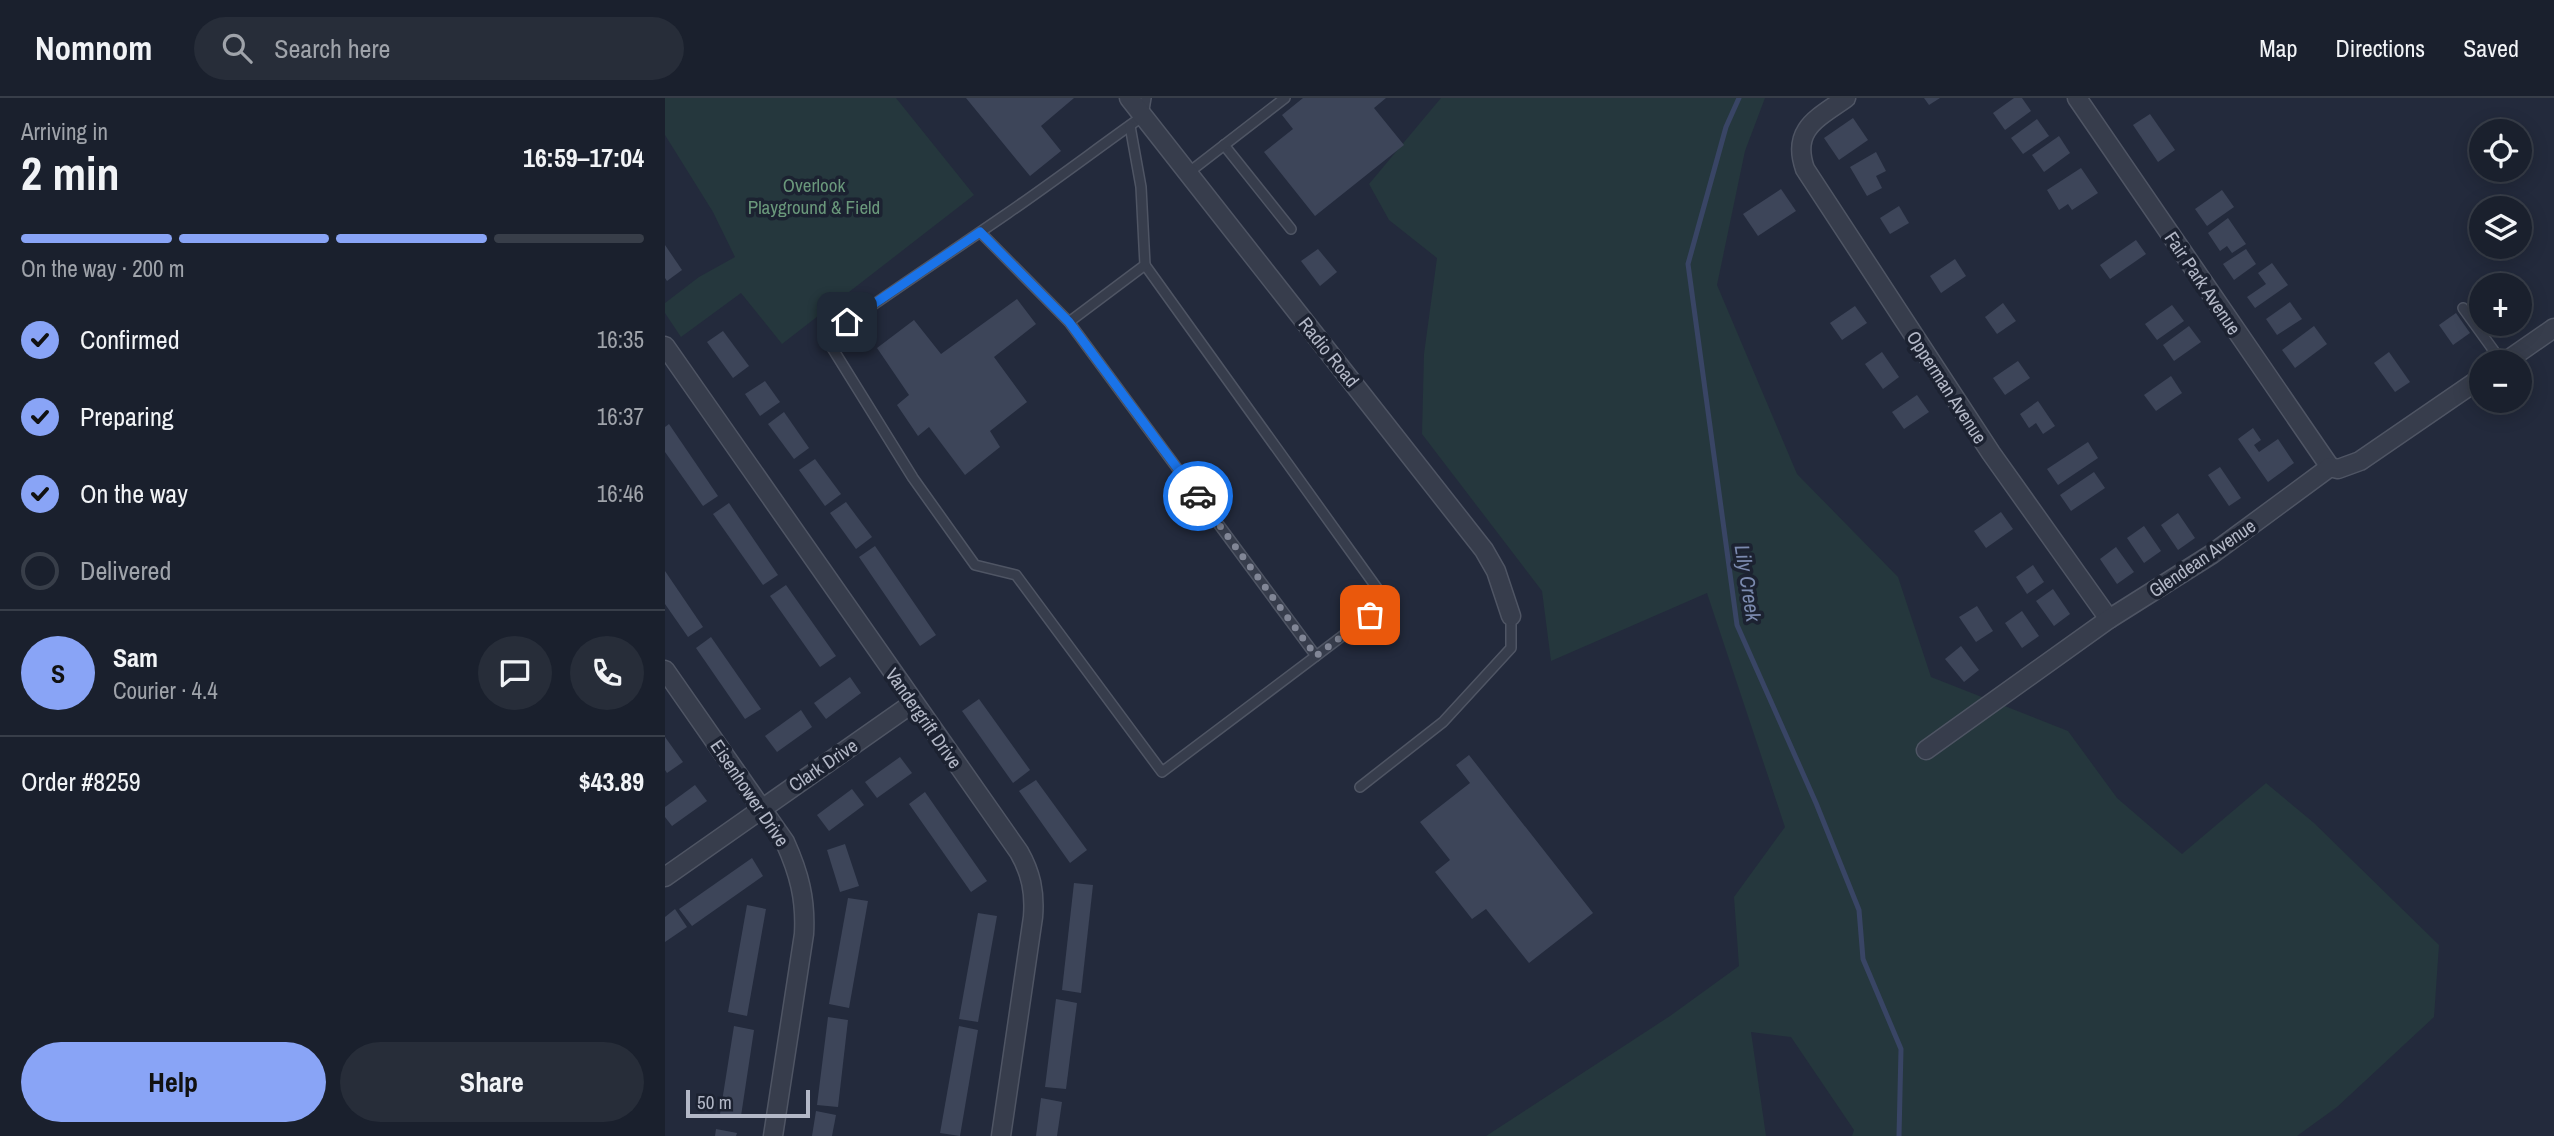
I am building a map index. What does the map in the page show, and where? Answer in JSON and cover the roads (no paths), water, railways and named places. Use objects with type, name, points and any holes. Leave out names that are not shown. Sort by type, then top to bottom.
[{"type":"street","name":"Radio Road","points":[[1129,98],[1136,121],[1188,173],[1484,550],[1496,571],[1511,616]]},
{"type":"street","name":"Opperman Avenue","points":[[1846,98],[1809,125],[1801,147],[1805,169],[1998,464],[2109,619]]},
{"type":"street","name":"Fair Park Avenue","points":[[2077,98],[2330,467]]},
{"type":"street","points":[[2521,350],[2554,328]]},
{"type":"street","name":"Vandergrift Drive","points":[[665,346],[1019,852],[1032,883],[1033,916],[1001,1136]]},
{"type":"street","name":"Glendean Avenue","points":[[1926,750],[2109,619],[2212,554],[2330,467],[2338,469],[2360,461],[2469,386]]},
{"type":"street","name":"Eisenhower Drive","points":[[665,670],[785,842],[797,869],[806,912],[773,1136]]},
{"type":"street","name":"Clark Drive","points":[[665,877],[913,703]]},
{"type":"lane","points":[[1136,121],[826,338],[913,478],[975,565],[1016,575],[1162,772],[1387,602],[1145,265],[1136,121],[1146,98]]},
{"type":"lane","points":[[1188,173],[1285,98]]},
{"type":"lane","points":[[1224,145],[1291,229]]},
{"type":"lane","points":[[980,232],[1069,322],[1316,656]]},
{"type":"lane","points":[[1069,322],[1145,265]]},
{"type":"lane","points":[[2463,308],[2494,350]]},
{"type":"lane","points":[[1360,787],[1443,722],[1478,687],[1511,648],[1511,616]]},
{"type":"waterway","name":"Lily Creek","points":[[1739,98],[1726,127],[1688,264],[1737,625],[1816,803],[1859,910],[1863,959],[1901,1049],[1899,1136]]},
{"type":"park label","name":"Overlook Playground & Field","points":[[814,196]]}]
